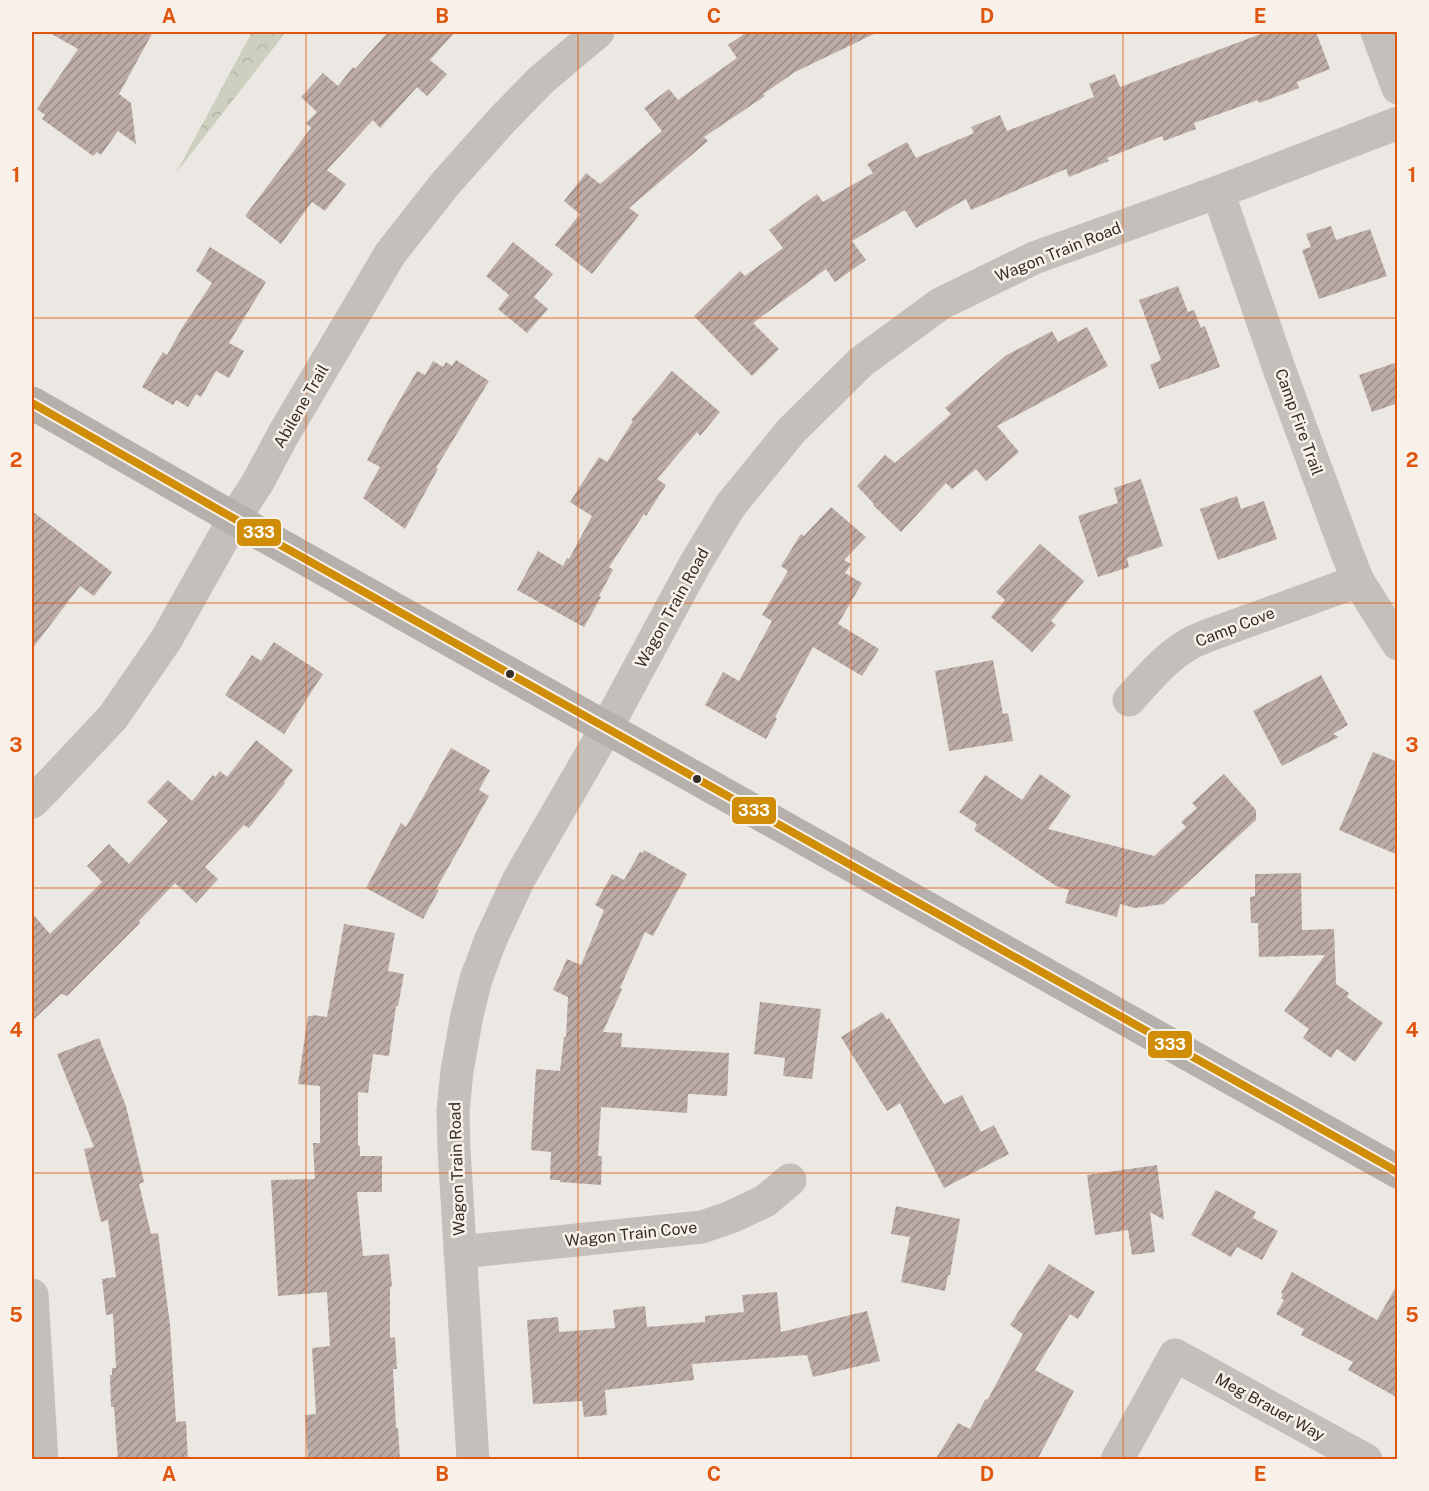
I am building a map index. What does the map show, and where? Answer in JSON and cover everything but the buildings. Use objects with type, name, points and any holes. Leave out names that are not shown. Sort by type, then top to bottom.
[{"type":"street","name":"Abilene Trail","points":[[32,802],[113,717],[166,640],[234,519],[258,482],[283,435],[390,254],[445,184],[502,120],[542,80],[598,32]]},
{"type":"street","points":[[1377,32],[1398,88]]},
{"type":"street","name":"Wagon Train Road","points":[[473,1460],[453,1111],[457,1071],[476,980],[491,939],[519,879],[607,728],[695,564],[730,506],[792,431],[861,362],[940,304],[1034,258],[1218,192],[1398,123]]},
{"type":"street","name":"Camp Fire Trail","points":[[1218,192],[1282,376],[1359,581],[1398,644]]},
{"type":"street","points":[[32,403],[234,519],[1398,1172]]},
{"type":"street","name":"Camp Cove","points":[[1129,700],[1151,675],[1189,644],[1359,581]]},
{"type":"street","name":"Wagon Train Cove","points":[[460,1252],[702,1227],[731,1217],[765,1201],[790,1180]]},
{"type":"street","points":[[32,1295],[42,1460]]},
{"type":"street","name":"Meg Brauer Way","points":[[1117,1460],[1175,1355],[1366,1460]]},
{"type":"green space","points":[[252,32],[286,32],[176,173]]},
{"type":"transit line","name":"333","points":[[32,403],[275,542],[1398,1172]]}]
